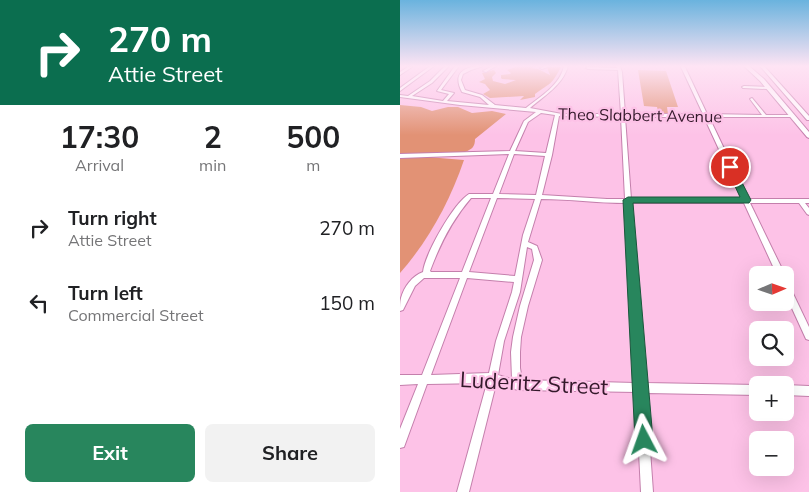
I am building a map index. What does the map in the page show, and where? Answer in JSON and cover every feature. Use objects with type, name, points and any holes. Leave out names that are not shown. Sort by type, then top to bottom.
[{"type":"main road","points":[[768,89],[809,136]]},
{"type":"street","points":[[408,97],[420,89]]},
{"type":"street","points":[[441,89],[439,92],[452,95],[445,101]]},
{"type":"street","points":[[462,89],[463,91],[481,96],[493,106]]},
{"type":"street","points":[[527,109],[551,89]]},
{"type":"street","points":[[621,89],[648,492]]},
{"type":"street","points":[[693,89],[777,266]]},
{"type":"street","points":[[782,89],[809,119]]},
{"type":"street","name":"Theo Slabbert Avenue","points":[[400,96],[527,109],[557,115],[792,116]]},
{"type":"street","points":[[752,99],[766,116]]},
{"type":"street","points":[[400,443],[512,152],[526,121],[539,112]]},
{"type":"street","points":[[463,492],[500,341],[516,292],[526,235],[539,196],[557,115]]},
{"type":"street","points":[[400,156],[512,152],[549,155]]},
{"type":"street","points":[[428,274],[426,271],[437,242],[462,203],[469,196],[539,196],[607,201],[809,201]]},
{"type":"street","points":[[801,201],[809,213]]},
{"type":"street","points":[[518,385],[514,366],[514,353],[518,328],[538,260],[535,248],[525,244]]},
{"type":"street","points":[[400,307],[412,284],[428,274],[517,279]]},
{"type":"street","points":[[516,292],[524,308]]},
{"type":"street","points":[[794,304],[809,336]]},
{"type":"street","name":"Luderitz Street","points":[[400,380],[492,378],[518,385],[749,390]]},
{"type":"street","points":[[794,390],[809,390]]},
{"type":"shaded area","points":[[542,89],[535,94],[535,97],[520,100],[524,96],[490,98],[483,94],[490,90]]},
{"type":"shaded area","points":[[641,89],[672,89],[678,107],[667,107],[668,114],[659,114],[657,107],[644,106]]},
{"type":"shaded area","points":[[400,105],[421,107],[432,111],[448,107],[458,107],[472,113],[492,111],[506,114],[475,139],[473,147],[465,152],[400,154]]},
{"type":"shaded area","points":[[415,156],[464,160],[438,220],[400,273],[400,158]]},
{"type":"route","points":[[644,440],[628,200],[746,200],[730,167]]}]
